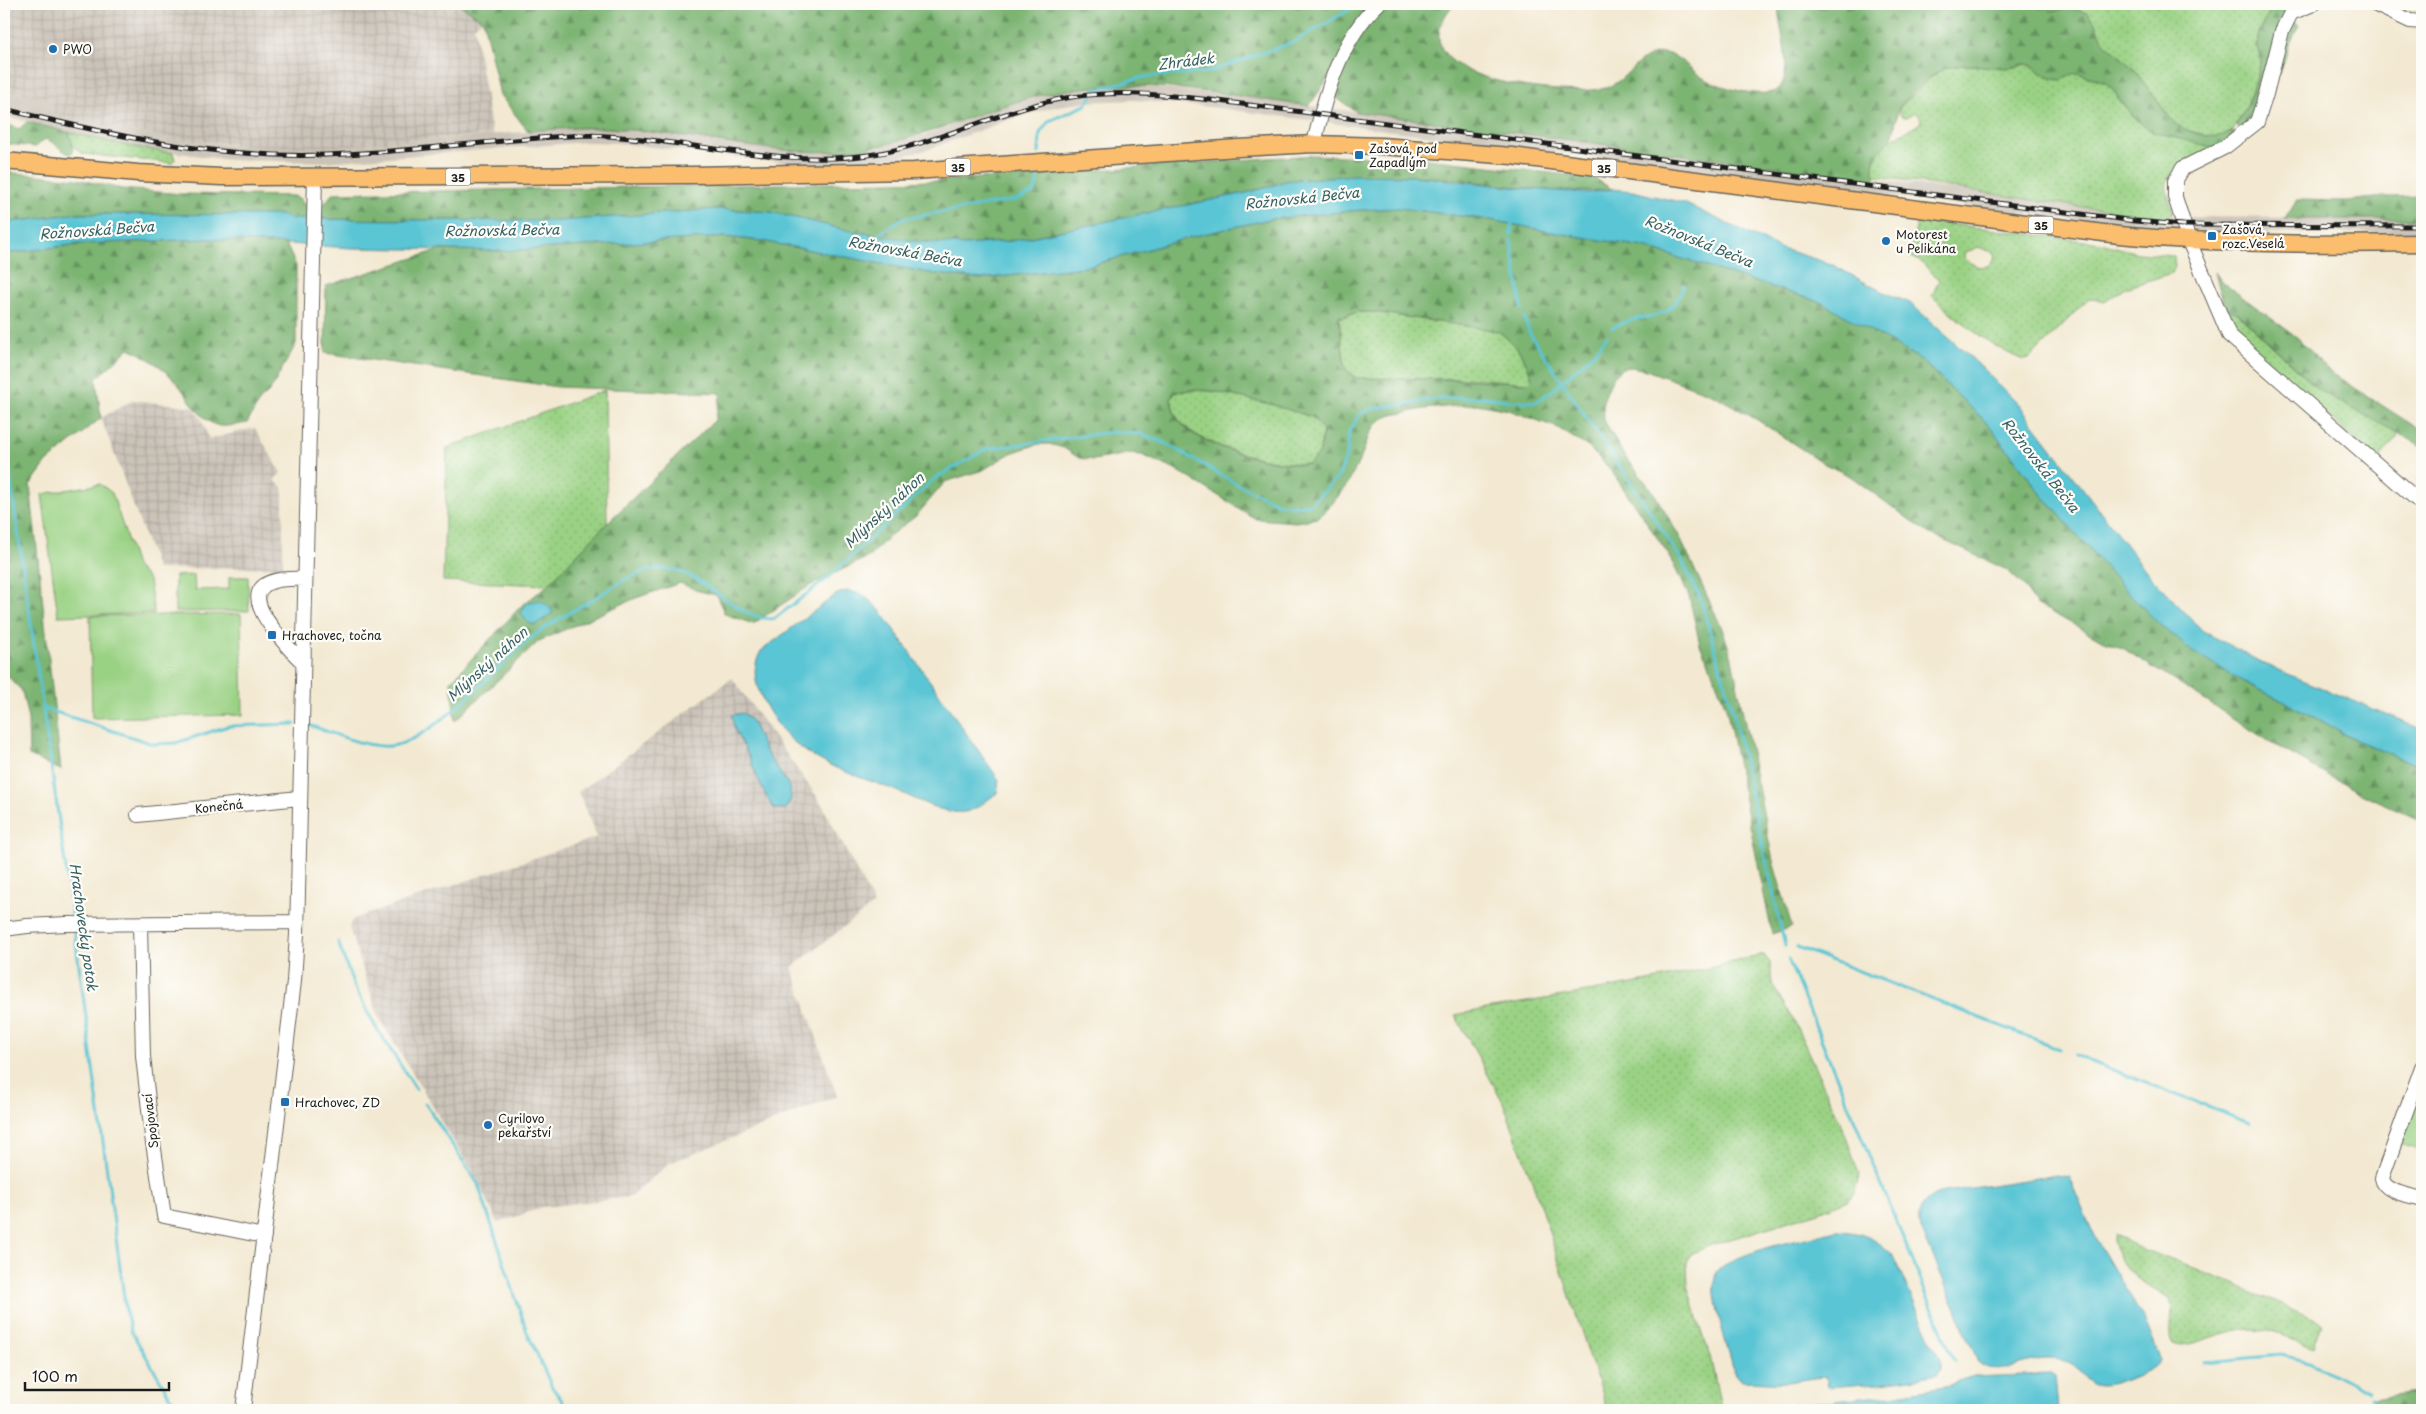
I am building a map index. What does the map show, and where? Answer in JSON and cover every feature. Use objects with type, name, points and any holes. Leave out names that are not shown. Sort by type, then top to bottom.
[{"type":"main road","name":"35","points":[[4,161],[185,175],[315,177],[664,175],[914,170],[1314,144],[1419,148],[1502,155],[2042,226],[2189,241],[2295,244],[2422,243]]},
{"type":"street","points":[[1314,144],[1339,60],[1362,19],[1378,4]]},
{"type":"street","points":[[2312,4],[2291,13],[2282,31],[2257,122],[2225,147],[2182,168],[2175,181],[2175,197],[2189,241],[2229,335],[2422,504]]},
{"type":"street","points":[[2374,4],[2410,21],[2422,22]]},
{"type":"street","points":[[243,1410],[294,981],[315,177]]},
{"type":"street","points":[[302,661],[293,654],[265,618],[257,600],[260,591],[271,581],[304,579]]},
{"type":"street","name":"Konečná","points":[[138,815],[299,798]]},
{"type":"street","points":[[4,929],[67,924],[297,922]]},
{"type":"street","name":"Spojovací","points":[[140,924],[143,1056],[164,1216],[264,1236]]},
{"type":"street","points":[[2422,1067],[2382,1178],[2384,1185],[2390,1189],[2422,1199]]},
{"type":"shaded area","points":[[4,4],[459,4],[483,20],[474,26],[492,134],[325,148],[282,148],[181,140],[52,114],[53,99],[4,91]]},
{"type":"shaded area","points":[[1133,86],[1212,93],[2135,213],[2185,217],[2422,219],[2422,233],[2184,232],[2134,228],[1210,107],[1133,100],[1086,102],[1058,106],[1011,119],[929,149],[899,157],[870,162],[815,166],[618,143],[586,142],[325,162],[230,160],[128,146],[4,116],[4,91],[53,99],[52,114],[76,120],[181,140],[231,145],[325,148],[586,127],[619,128],[816,152],[868,148],[895,143],[925,135],[1007,105],[1056,92],[1084,88]]},
{"type":"shaded area","points":[[133,400],[193,407],[201,419],[209,439],[255,428],[281,473],[274,480],[283,487],[283,567],[157,569],[101,418]]},
{"type":"shaded area","points":[[732,678],[820,801],[874,904],[792,967],[837,1096],[670,1163],[630,1197],[543,1207],[498,1223],[478,1181],[378,1016],[349,927],[353,919],[597,837],[578,792]]},
{"type":"green space","points":[[459,4],[1454,4],[1440,30],[1443,50],[1460,66],[1486,78],[1550,89],[1601,89],[1617,82],[1644,59],[1661,53],[1674,56],[1703,78],[1725,87],[1747,92],[1768,93],[1776,91],[1781,86],[1786,68],[1778,4],[2043,4],[2052,11],[2072,8],[2087,13],[2096,24],[2104,42],[2133,68],[2174,123],[2203,135],[2219,136],[2233,131],[2234,140],[2215,148],[2153,132],[2124,107],[2113,89],[2105,82],[2077,73],[2060,80],[2049,78],[2034,66],[2025,64],[2008,68],[1955,66],[1939,71],[1932,76],[1899,108],[1893,134],[1874,160],[1873,171],[1876,176],[1874,180],[1357,112],[1332,95],[1339,81],[1327,80],[1309,106],[1151,86],[1087,88],[1056,92],[1002,106],[896,142],[869,148],[841,151],[814,152],[758,148],[608,128],[528,131],[500,95],[483,20]]},
{"type":"green space","points":[[2043,4],[2273,4],[2259,33],[2257,46],[2261,62],[2252,95],[2233,131],[2226,135],[2212,137],[2183,129],[2174,123],[2132,68],[2103,42],[2092,18],[2052,11]]},
{"type":"green space","points":[[2273,4],[2297,4],[2283,16],[2299,25],[2289,45],[2280,74],[2265,67],[2250,119],[2241,131],[2237,125],[2252,96],[2261,62],[2257,46],[2259,33]]},
{"type":"green space","points":[[2027,64],[2054,79],[2065,78],[2077,73],[2105,82],[2113,89],[2124,107],[2145,127],[2215,148],[2173,172],[2169,177],[2166,187],[2173,213],[2165,218],[1876,176],[1872,169],[1875,158],[1885,144],[1921,122],[1920,117],[1915,112],[1906,117],[1901,116],[1899,112],[1900,107],[1933,76],[1945,68],[1961,65],[2016,67]]},
{"type":"green space","points":[[27,122],[68,132],[73,152],[69,154],[45,139],[36,147],[7,144],[4,146],[4,123],[19,129]]},
{"type":"green space","points":[[68,132],[128,146],[173,153],[175,160],[172,163],[83,154],[73,146]]},
{"type":"green space","points":[[1313,155],[1427,159],[1594,178],[1612,189],[1562,191],[1439,178],[1398,176],[1285,181],[1245,193],[1011,241],[966,245],[923,242],[851,231],[771,212],[718,209],[559,221],[292,219],[282,215],[73,214],[4,223],[4,172],[77,179],[122,189],[182,194],[294,196],[301,199],[303,204],[324,204],[333,193],[938,181]]},
{"type":"green space","points":[[2422,196],[2422,219],[2285,219],[2297,200],[2346,201]]},
{"type":"green space","points":[[1400,208],[1491,220],[1556,233],[1644,247],[1823,303],[1857,321],[1920,359],[1987,423],[2042,495],[2127,591],[2242,681],[2313,716],[2356,740],[2422,767],[2422,821],[2360,793],[2275,745],[2124,649],[2100,639],[2036,604],[2023,585],[2007,570],[1928,533],[1850,476],[1823,463],[1759,421],[1714,395],[1646,370],[1631,367],[1622,368],[1612,379],[1603,401],[1604,420],[1623,454],[1654,493],[1679,536],[1721,626],[1731,654],[1773,861],[1792,927],[1772,934],[1726,707],[1700,645],[1689,596],[1667,552],[1610,469],[1588,447],[1558,428],[1509,410],[1477,404],[1424,409],[1392,415],[1382,419],[1376,424],[1369,435],[1363,453],[1349,482],[1332,504],[1317,518],[1296,522],[1256,519],[1180,472],[1142,455],[1128,454],[1094,460],[1079,458],[1064,448],[1049,444],[1038,444],[1011,453],[983,470],[945,482],[916,516],[889,536],[870,556],[811,585],[753,624],[725,614],[716,595],[699,591],[680,583],[636,598],[539,641],[455,721],[451,681],[522,605],[548,585],[607,523],[715,420],[721,393],[557,387],[325,353],[326,286],[439,250],[504,251],[725,237],[762,241],[929,273],[981,279],[1085,267],[1195,236],[1270,219]],"holes":[[[1358,312],[1374,312],[1498,331],[1520,352],[1527,364],[1532,379],[1528,383],[1356,378],[1345,369],[1339,318]],[[1191,390],[1212,391],[1270,404],[1312,417],[1323,430],[1320,452],[1309,464],[1277,462],[1237,453],[1200,438],[1186,428],[1176,417],[1172,405],[1171,398],[1176,392]]]},
{"type":"green space","points":[[1918,220],[2101,243],[2138,253],[2174,256],[2175,267],[2172,273],[2125,288],[2105,302],[2089,298],[2029,359],[2023,360],[1998,348],[1975,332],[1932,296],[1939,280],[1920,261],[1909,256]],"holes":[[[1978,247],[1992,252],[1995,257],[1992,262],[1984,267],[1976,266],[1964,257],[1965,253]]]},
{"type":"green space","points":[[209,239],[286,244],[296,266],[296,344],[270,391],[260,400],[247,423],[230,426],[213,424],[206,419],[194,407],[180,386],[165,371],[148,358],[129,348],[96,379],[101,418],[47,462],[30,485],[61,770],[29,756],[28,719],[22,691],[4,672],[4,254],[78,244]]},
{"type":"green space","points":[[2215,272],[2222,282],[2298,338],[2330,372],[2422,431],[2422,446],[2320,391],[2237,312],[2225,308]]},
{"type":"green space","points":[[2225,308],[2236,312],[2320,391],[2398,432],[2397,437],[2378,461],[2238,336],[2224,312]]},
{"type":"green space","points":[[1358,312],[1374,312],[1498,331],[1520,352],[1527,364],[1532,379],[1528,383],[1481,379],[1356,378],[1345,369],[1339,318]]},
{"type":"green space","points":[[605,390],[607,523],[548,585],[443,581],[447,448]]},
{"type":"green space","points":[[1191,390],[1212,391],[1270,404],[1312,417],[1323,429],[1320,452],[1309,464],[1257,457],[1217,445],[1185,427],[1176,416],[1171,398],[1176,392]]},
{"type":"green space","points":[[100,484],[112,493],[136,566],[149,580],[154,613],[58,616],[42,494]]},
{"type":"green space","points":[[194,575],[195,590],[229,589],[229,577],[248,577],[249,611],[175,612],[175,576]]},
{"type":"green space","points":[[241,614],[243,715],[92,718],[90,616]]},
{"type":"green space","points":[[1764,955],[1770,963],[1772,984],[1794,1021],[1845,1133],[1859,1174],[1855,1192],[1848,1200],[1819,1212],[1711,1245],[1691,1254],[1687,1262],[1688,1288],[1710,1356],[1721,1407],[1665,1410],[1607,1410],[1536,1192],[1503,1102],[1455,1015],[1684,974]]},
{"type":"green space","points":[[2422,1073],[2422,1151],[2399,1144]]},
{"type":"green space","points":[[2115,1234],[2130,1244],[2234,1284],[2322,1323],[2314,1347],[2269,1331],[2249,1329],[2231,1331],[2188,1344],[2173,1344],[2170,1335],[2171,1304],[2169,1298],[2141,1281],[2125,1267],[2117,1254],[2114,1240]]},
{"type":"green space","points":[[2422,1392],[2422,1410],[2374,1410],[2373,1399]]},
{"type":"water","name":"Rožnovská Bečva","points":[[1354,175],[1414,176],[1530,189],[1586,193],[1612,189],[1632,191],[1684,203],[1779,248],[1831,264],[1885,293],[1910,303],[1980,366],[2018,404],[2150,576],[2203,631],[2266,665],[2422,729],[2422,767],[2356,740],[2313,716],[2242,681],[2193,652],[2157,622],[2127,591],[2042,495],[1987,423],[1920,359],[1823,303],[1644,247],[1556,233],[1491,220],[1400,208],[1270,219],[1195,236],[1085,267],[981,279],[929,273],[762,241],[725,237],[504,251],[352,248],[209,239],[78,244],[4,254],[4,223],[73,214],[282,215],[292,219],[559,221],[718,209],[771,212],[851,231],[923,242],[966,245],[1011,241],[1245,193],[1285,181]]},
{"type":"water","points":[[847,591],[862,594],[881,611],[999,780],[997,793],[978,807],[965,812],[940,809],[839,769],[805,751],[776,722],[764,702],[756,683],[755,670],[761,651],[837,594]]},
{"type":"water","points":[[539,600],[549,606],[553,613],[535,625],[527,622],[521,612],[527,603]]},
{"type":"water","points":[[743,713],[751,720],[766,752],[790,787],[791,799],[786,809],[774,809],[763,791],[750,759],[736,733],[732,715]]},
{"type":"water","points":[[2057,1175],[2069,1177],[2093,1234],[2145,1322],[2160,1359],[2159,1363],[2147,1370],[2115,1384],[2097,1386],[2087,1380],[2076,1367],[2066,1361],[2047,1359],[1995,1369],[1979,1364],[1919,1223],[1923,1205],[1929,1198],[1939,1193]]},
{"type":"water","points":[[1837,1231],[1853,1232],[1867,1236],[1892,1254],[1939,1359],[1940,1371],[1938,1374],[1891,1382],[1828,1387],[1826,1377],[1787,1382],[1742,1381],[1734,1372],[1720,1321],[1715,1294],[1716,1272],[1726,1264],[1756,1251]]},
{"type":"water","points":[[2050,1374],[2055,1376],[2058,1410],[1843,1410],[1832,1405],[1834,1401],[1898,1394],[1949,1385],[1974,1377]]},
{"type":"waterway","name":"Zhrádek","points":[[1039,153],[1040,133],[1049,121],[1086,105],[1095,90],[1143,77],[1209,72],[1296,41],[1359,4]]},
{"type":"waterway","name":"Zhrádek","points":[[877,236],[901,219],[1016,200],[1035,192],[1039,170]]},
{"type":"waterway","points":[[1511,235],[1512,221]]},
{"type":"waterway","points":[[1511,240],[1522,309]]},
{"type":"waterway","name":"Mlýnský náhon","points":[[1612,328],[1635,319],[1663,313],[1671,308],[1678,299],[1684,285]]},
{"type":"waterway","points":[[1524,317],[1530,334],[1681,559],[1700,597],[1733,712],[1785,946]]},
{"type":"waterway","name":"Mlýnský náhon","points":[[309,725],[376,746],[397,745],[413,739],[466,699],[516,651],[538,633],[626,579],[648,570],[671,569],[687,574],[743,610],[758,617],[774,619],[829,577],[934,479],[986,449],[1111,432],[1142,434],[1167,444],[1237,484],[1279,504],[1296,506],[1311,504],[1339,476],[1347,454],[1349,432],[1359,415],[1370,409],[1445,398],[1486,397],[1536,402],[1553,390],[1596,351],[1607,336]]},
{"type":"waterway","name":"Hrachovecký potok","points":[[4,435],[73,919]]},
{"type":"waterway","name":"Mlýnský náhon","points":[[43,708],[153,744],[176,743],[228,726],[295,724]]},
{"type":"waterway","name":"Hrachovecký potok","points":[[74,928],[126,1312],[131,1331],[178,1410]]},
{"type":"waterway","points":[[338,942],[354,986],[375,1026],[416,1089]]},
{"type":"waterway","points":[[1797,947],[2060,1049]]},
{"type":"waterway","points":[[1788,959],[1954,1361]]},
{"type":"waterway","points":[[2074,1055],[2249,1123]]},
{"type":"waterway","points":[[425,1103],[478,1184],[527,1332],[552,1387],[569,1410]]},
{"type":"waterway","points":[[2204,1362],[2281,1355],[2309,1362],[2368,1392]]},
{"type":"waterway","points":[[2371,1398],[2378,1410]]},
{"type":"waterway","points":[[1803,1404],[1836,1402]]},
{"type":"waterway","points":[[1779,1410],[1795,1405]]},
{"type":"railway","points":[[4,109],[123,136],[203,149],[243,153],[325,155],[586,135],[621,137],[763,155],[798,158],[834,158],[868,155],[911,146],[1014,111],[1057,100],[1101,94],[1167,95],[2135,221],[2184,225],[2422,226]]},
{"type":"place","name":"PWO","points":[[53,49]]},
{"type":"place","name":"Zašová, pod Zapadlým","points":[[1359,155]]},
{"type":"place","name":"Zašová, rozc.Veselá","points":[[2212,236]]},
{"type":"place","name":"Motorest u Pelikána","points":[[1886,241]]},
{"type":"place","name":"Hrachovec, točna","points":[[272,635]]},
{"type":"place","name":"Hrachovec, ZD","points":[[285,1102]]},
{"type":"place","name":"Cyrilovo pekařství","points":[[488,1125]]}]
